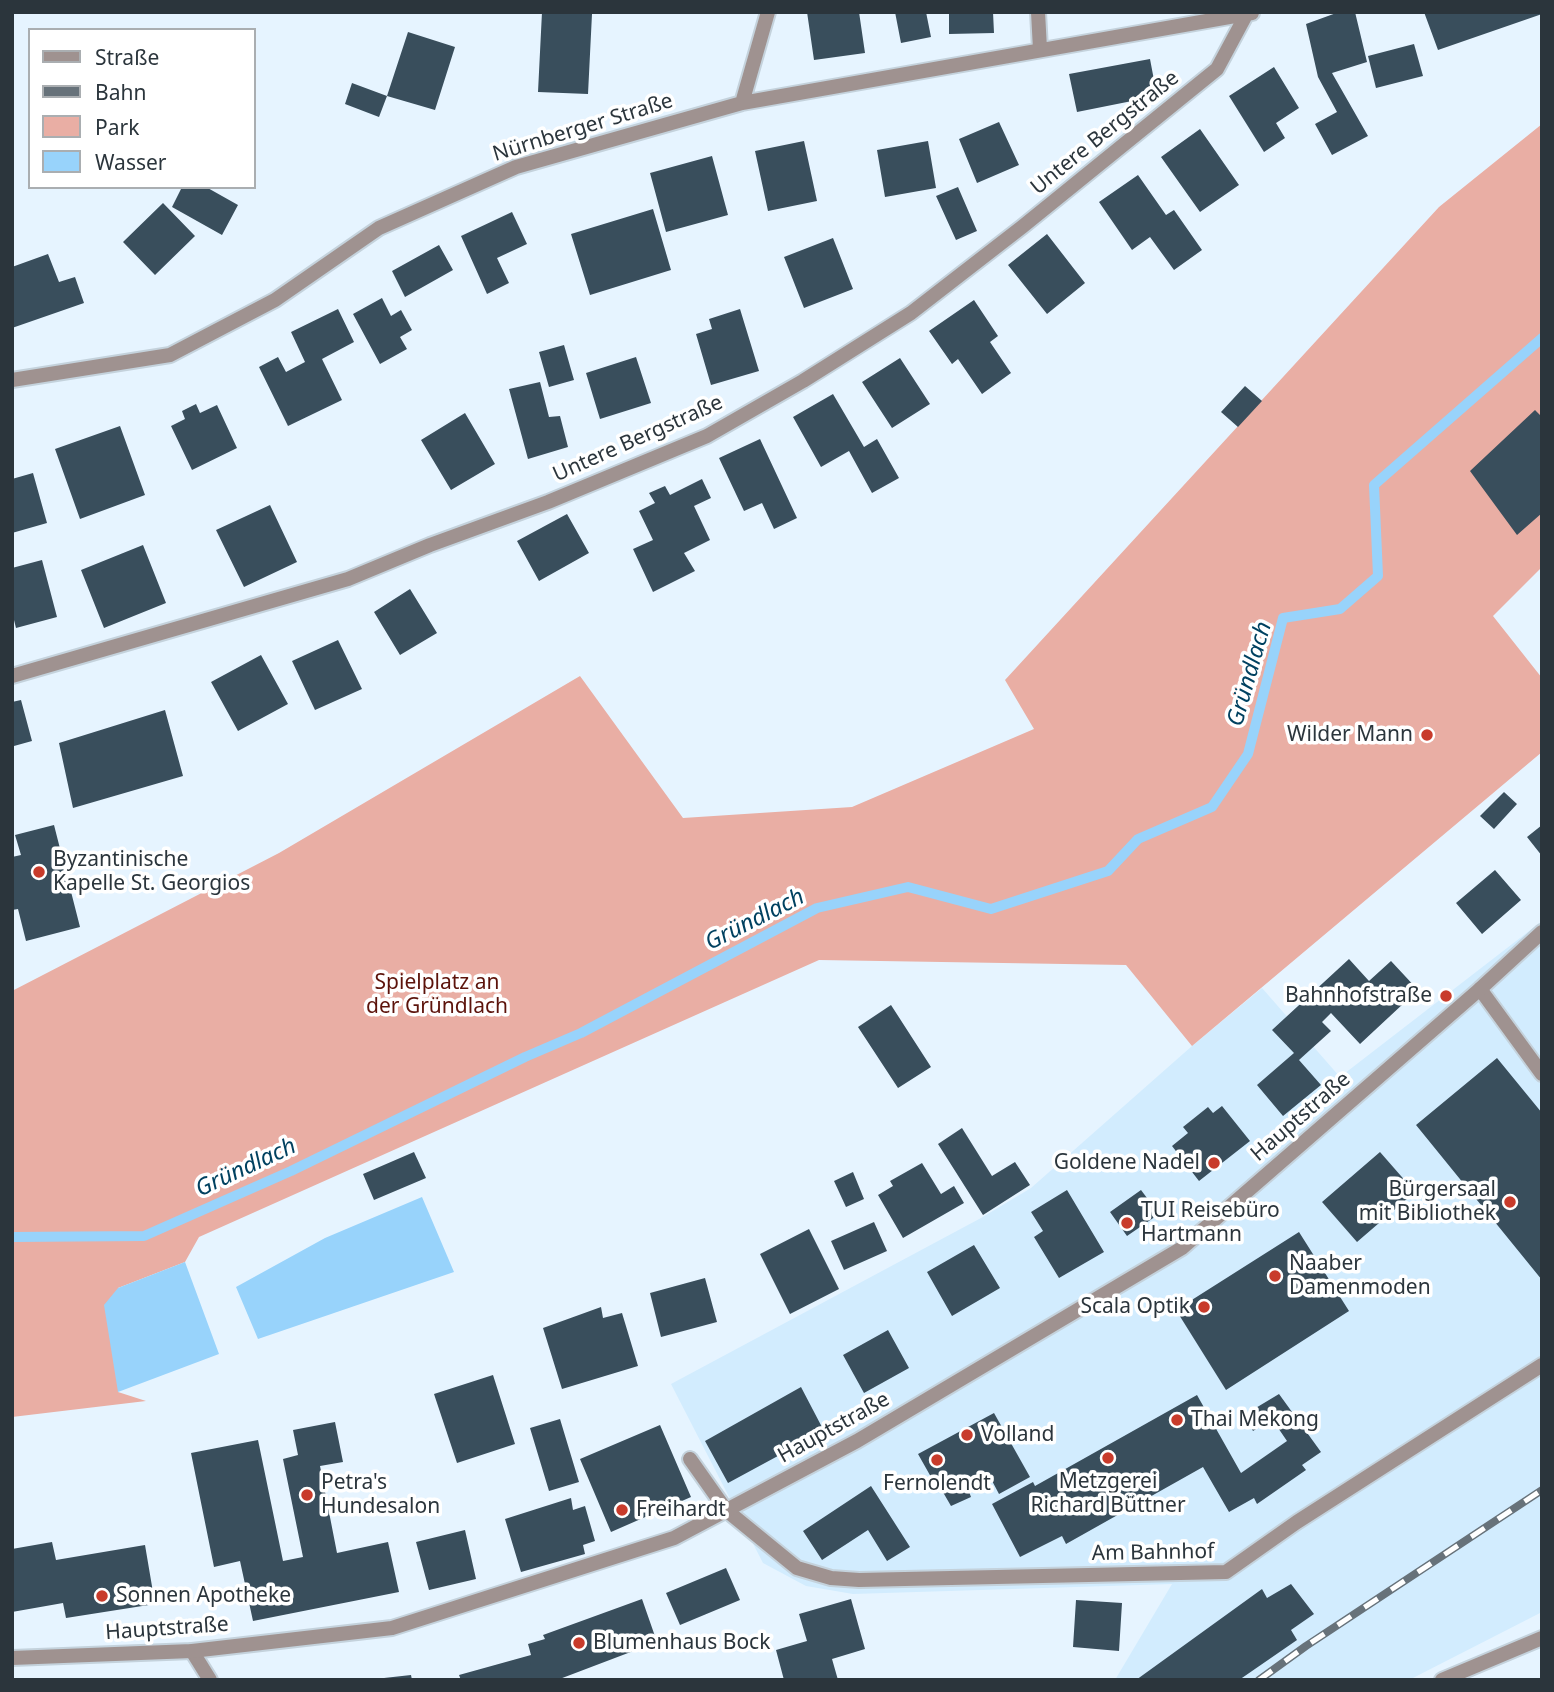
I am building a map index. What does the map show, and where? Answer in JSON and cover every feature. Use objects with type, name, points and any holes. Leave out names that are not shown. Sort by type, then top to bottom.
[{"type":"street","points":[[742,103],[768,12]]},
{"type":"street","points":[[1038,12],[1040,50]]},
{"type":"street","name":"Nürnberger Straße","points":[[12,380],[170,355],[275,300],[379,228],[516,167],[742,103],[1249,13]]},
{"type":"street","name":"Untere Bergstraße","points":[[12,676],[348,579],[430,545],[548,502],[708,436],[803,381],[911,313],[1022,227],[1217,69],[1249,13]]},
{"type":"street","name":"Hauptstraße","points":[[12,1658],[192,1651],[392,1629],[674,1538],[857,1441],[1182,1248],[1542,932]]},
{"type":"street","points":[[1480,989],[1542,1074]]},
{"type":"street","name":"Am Bahnhof","points":[[690,1459],[726,1510],[797,1568],[819,1576],[843,1580],[1226,1572],[1297,1522],[1542,1365]]},
{"type":"street","points":[[1442,1680],[1542,1638]]},
{"type":"street","points":[[192,1651],[210,1680]]},
{"type":"shaded area","points":[[1542,921],[1542,1612],[1409,1680],[1115,1680],[1172,1584],[853,1594],[806,1586],[763,1563],[671,1384],[981,1218],[1031,1188],[1262,988],[1340,1077]]},
{"type":"green space","name":"Spielplatz an der Gründlach","points":[[1542,124],[1542,567],[1493,616],[1542,678],[1542,752],[1192,1046],[1126,965],[819,960],[199,1237],[185,1262],[118,1288],[118,1392],[146,1401],[12,1417],[12,991],[279,853],[580,676],[683,818],[852,807],[1034,729],[1005,680],[1439,207]]},
{"type":"water","points":[[422,1197],[454,1272],[258,1339],[236,1287],[325,1238]]},
{"type":"water","points":[[185,1262],[219,1354],[118,1392],[104,1305],[118,1288]]},
{"type":"building","points":[[542,12],[592,14],[588,94],[538,92]]},
{"type":"building","points":[[807,12],[859,12],[865,53],[814,60]]},
{"type":"building","points":[[895,12],[926,12],[931,37],[901,43]]},
{"type":"building","points":[[949,12],[993,12],[994,33],[949,34]]},
{"type":"building","points":[[1339,12],[1355,12],[1367,62],[1332,73],[1368,136],[1332,155],[1315,124],[1337,112],[1318,77],[1306,24]]},
{"type":"building","points":[[1424,12],[1542,12],[1542,14],[1438,50]]},
{"type":"building","points":[[408,32],[455,47],[435,110],[387,96]]},
{"type":"building","points":[[1414,44],[1423,76],[1376,88],[1368,56]]},
{"type":"building","points":[[1150,59],[1157,96],[1077,112],[1069,74]]},
{"type":"building","points":[[1274,67],[1299,108],[1276,123],[1285,138],[1264,152],[1229,96]]},
{"type":"building","points":[[352,83],[387,96],[379,117],[345,104]]},
{"type":"building","points":[[999,122],[1019,165],[977,183],[959,139]]},
{"type":"building","points":[[1200,129],[1239,185],[1200,212],[1161,157]]},
{"type":"building","points":[[804,141],[817,201],[768,211],[755,151]]},
{"type":"building","points":[[928,141],[936,188],[885,197],[877,150]]},
{"type":"building","points":[[712,156],[728,215],[666,232],[650,173]]},
{"type":"building","points":[[1138,175],[1166,215],[1174,210],[1202,250],[1174,270],[1150,237],[1132,250],[1099,202]]},
{"type":"building","points":[[958,187],[977,231],[956,240],[936,196]]},
{"type":"building","points":[[181,189],[210,189],[238,205],[222,235],[172,207]]},
{"type":"building","points":[[163,203],[195,236],[155,275],[123,242]]},
{"type":"building","points":[[653,209],[671,270],[590,295],[571,234]]},
{"type":"building","points":[[512,212],[527,244],[497,258],[509,283],[487,294],[461,236]]},
{"type":"building","points":[[1047,234],[1085,283],[1047,314],[1008,265]]},
{"type":"building","points":[[833,238],[853,289],[804,308],[784,257]]},
{"type":"building","points":[[439,245],[453,270],[405,297],[392,271]]},
{"type":"building","points":[[48,254],[59,282],[75,277],[84,303],[12,328],[12,267]]},
{"type":"building","points":[[382,298],[391,316],[401,310],[412,330],[400,337],[407,349],[380,364],[353,314]]},
{"type":"building","points":[[974,300],[998,336],[990,342],[1011,373],[982,394],[958,359],[952,364],[929,331]]},
{"type":"building","points":[[338,309],[354,342],[322,359],[342,400],[288,426],[259,367],[278,357],[286,372],[305,362],[291,332]]},
{"type":"building","points":[[740,309],[759,371],[711,385],[696,334],[712,329],[709,319]]},
{"type":"building","points":[[564,345],[574,380],[549,387],[539,352]]},
{"type":"building","points":[[636,357],[651,403],[600,419],[586,373]]},
{"type":"building","points":[[900,358],[930,404],[892,428],[862,382]]},
{"type":"building","points":[[540,382],[549,417],[560,416],[568,447],[528,459],[509,389]]},
{"type":"building","points":[[1245,386],[1262,401],[1238,427],[1221,412]]},
{"type":"building","points":[[833,394],[864,447],[877,439],[899,478],[872,493],[849,451],[821,467],[793,417]]},
{"type":"building","points":[[196,404],[200,413],[217,405],[237,448],[192,470],[171,426],[185,419],[182,411]]},
{"type":"building","points":[[1535,410],[1542,417],[1542,513],[1517,535],[1470,471]]},
{"type":"building","points":[[465,413],[495,464],[451,490],[421,440]]},
{"type":"building","points":[[120,426],[145,495],[80,519],[55,449]]},
{"type":"building","points":[[760,439],[797,518],[774,529],[762,503],[744,511],[719,458]]},
{"type":"building","points":[[33,473],[47,523],[12,533],[12,479]]},
{"type":"building","points":[[702,479],[711,498],[694,506],[710,540],[684,553],[695,571],[653,592],[633,549],[653,540],[639,511],[655,503],[649,493],[665,486],[670,495]]},
{"type":"building","points":[[270,505],[297,562],[244,587],[216,530]]},
{"type":"building","points":[[567,514],[589,553],[539,581],[517,541]]},
{"type":"building","points":[[143,545],[166,603],[104,628],[81,570]]},
{"type":"building","points":[[42,560],[57,617],[16,628],[12,612],[12,568]]},
{"type":"building","points":[[410,589],[437,633],[400,655],[374,612]]},
{"type":"building","points":[[338,640],[362,689],[315,710],[292,661]]},
{"type":"building","points":[[261,655],[288,704],[238,731],[211,682]]},
{"type":"building","points":[[21,700],[32,741],[14,746],[12,702]]},
{"type":"building","points":[[165,710],[183,776],[73,808],[59,743]]},
{"type":"building","points":[[1504,792],[1517,804],[1494,829],[1480,816]]},
{"type":"building","name":"Byzantinische Kapelle St. Georgios","points":[[54,825],[80,927],[26,941],[18,909],[12,910],[12,857],[21,855],[15,835]]},
{"type":"building","points":[[1542,825],[1542,856],[1527,837]]},
{"type":"building","points":[[1495,870],[1521,900],[1482,934],[1456,903]]},
{"type":"building","points":[[1349,959],[1369,981],[1391,961],[1418,990],[1360,1044],[1331,1013],[1322,1022],[1331,1031],[1299,1060],[1321,1085],[1283,1116],[1257,1085],[1294,1053],[1272,1030]]},
{"type":"building","points":[[891,1005],[931,1067],[898,1088],[858,1027]]},
{"type":"building","name":"Bürgersaal mit Bibliothek","points":[[1497,1058],[1542,1113],[1542,1280],[1416,1125]]},
{"type":"building","points":[[1222,1106],[1250,1141],[1199,1181],[1172,1146],[1188,1133],[1183,1127],[1208,1107],[1213,1113]]},
{"type":"building","points":[[962,1128],[992,1176],[1015,1162],[1030,1185],[983,1215],[938,1144]]},
{"type":"building","points":[[414,1152],[426,1178],[374,1200],[363,1174]]},
{"type":"building","points":[[1380,1152],[1415,1192],[1357,1242],[1322,1202]]},
{"type":"building","points":[[922,1163],[941,1194],[954,1186],[964,1203],[903,1238],[878,1195],[893,1186],[890,1181]]},
{"type":"building","points":[[853,1172],[864,1199],[846,1207],[834,1181]]},
{"type":"building","points":[[1067,1190],[1104,1252],[1059,1278],[1034,1237],[1043,1231],[1031,1212]]},
{"type":"building","points":[[1141,1190],[1159,1214],[1127,1236],[1110,1212]]},
{"type":"building","points":[[874,1222],[887,1251],[844,1270],[831,1241]]},
{"type":"building","points":[[809,1229],[839,1289],[790,1314],[760,1254]]},
{"type":"building","points":[[1299,1232],[1349,1311],[1226,1390],[1176,1310]]},
{"type":"building","points":[[974,1245],[1000,1288],[952,1316],[927,1272]]},
{"type":"building","points":[[705,1278],[717,1322],[661,1337],[650,1293]]},
{"type":"building","points":[[601,1307],[603,1318],[622,1313],[638,1366],[562,1389],[543,1328]]},
{"type":"building","points":[[888,1330],[909,1368],[864,1393],[843,1355]]},
{"type":"building","points":[[493,1375],[515,1444],[457,1463],[434,1394]]},
{"type":"building","points":[[801,1387],[824,1431],[728,1483],[705,1441]]},
{"type":"building","points":[[1279,1394],[1321,1452],[1302,1465],[1306,1470],[1257,1504],[1254,1498],[1229,1512],[1203,1467],[1066,1544],[1062,1536],[1020,1557],[992,1504],[1033,1482],[1035,1486],[1197,1395],[1241,1473],[1287,1441],[1272,1419],[1253,1431],[1244,1415]]},
{"type":"building","points":[[994,1413],[1030,1477],[999,1494],[990,1477],[968,1489],[971,1497],[951,1506],[918,1454]]},
{"type":"building","points":[[560,1419],[579,1482],[549,1491],[530,1428]]},
{"type":"building","points":[[335,1422],[343,1462],[320,1466],[337,1553],[388,1542],[399,1592],[253,1621],[240,1561],[214,1567],[191,1453],[258,1440],[283,1561],[303,1557],[283,1459],[298,1455],[293,1430]]},
{"type":"building","points":[[660,1425],[691,1497],[611,1532],[580,1459]]},
{"type":"building","points":[[871,1486],[910,1547],[887,1561],[868,1530],[822,1560],[803,1531]]},
{"type":"building","points":[[571,1498],[573,1510],[585,1506],[595,1541],[583,1545],[585,1554],[521,1572],[505,1519]]},
{"type":"building","points":[[465,1530],[476,1579],[429,1590],[416,1542]]},
{"type":"building","points":[[52,1542],[56,1560],[145,1545],[155,1604],[66,1618],[63,1603],[12,1612],[12,1549]]},
{"type":"building","points":[[726,1568],[740,1600],[680,1625],[666,1593]]},
{"type":"building","points":[[1291,1584],[1314,1614],[1291,1630],[1297,1640],[1239,1680],[1136,1680],[1262,1589],[1267,1598]]},
{"type":"building","points":[[642,1599],[657,1642],[557,1680],[461,1680],[459,1675],[531,1655],[528,1644],[545,1639],[543,1635]]},
{"type":"building","points":[[851,1599],[865,1649],[832,1659],[838,1680],[784,1680],[776,1650],[807,1641],[799,1614]]},
{"type":"building","points":[[1076,1600],[1122,1603],[1119,1651],[1073,1647]]},
{"type":"building","points":[[411,1675],[412,1680],[384,1680],[384,1678]]},
{"type":"waterway","name":"Gründlach","points":[[12,1237],[144,1236],[291,1171],[525,1057],[581,1033],[817,908],[908,887],[991,909],[1108,871],[1138,839],[1212,807],[1248,754],[1283,618],[1340,609],[1378,576],[1374,485],[1542,338]]},
{"type":"railway","points":[[1259,1680],[1542,1490]]},
{"type":"place","name":"Wilder Mann","points":[[1427,735]]},
{"type":"place","name":"Byzantinische Kapelle St. Georgios","points":[[39,872]]},
{"type":"place","name":"Bahnhofstraße","points":[[1446,996]]},
{"type":"place","name":"Goldene Nadel","points":[[1214,1163]]},
{"type":"place","name":"Bürgersaal mit Bibliothek","points":[[1510,1202]]},
{"type":"place","name":"TUI Reisebüro Hartmann","points":[[1127,1223]]},
{"type":"place","name":"Naaber Damenmoden","points":[[1275,1276]]},
{"type":"place","name":"Scala Optik","points":[[1204,1307]]},
{"type":"place","name":"Thai Mekong","points":[[1177,1420]]},
{"type":"place","name":"Volland","points":[[967,1435]]},
{"type":"place","name":"Metzgerei Richard Büttner","points":[[1108,1458]]},
{"type":"place","name":"Fernolendt","points":[[937,1460]]},
{"type":"place","name":"Petra's Hundesalon","points":[[307,1495]]},
{"type":"place","name":"Freihardt","points":[[622,1510]]},
{"type":"place","name":"Sonnen Apotheke","points":[[102,1596]]},
{"type":"place","name":"Blumenhaus Bock","points":[[579,1643]]}]
